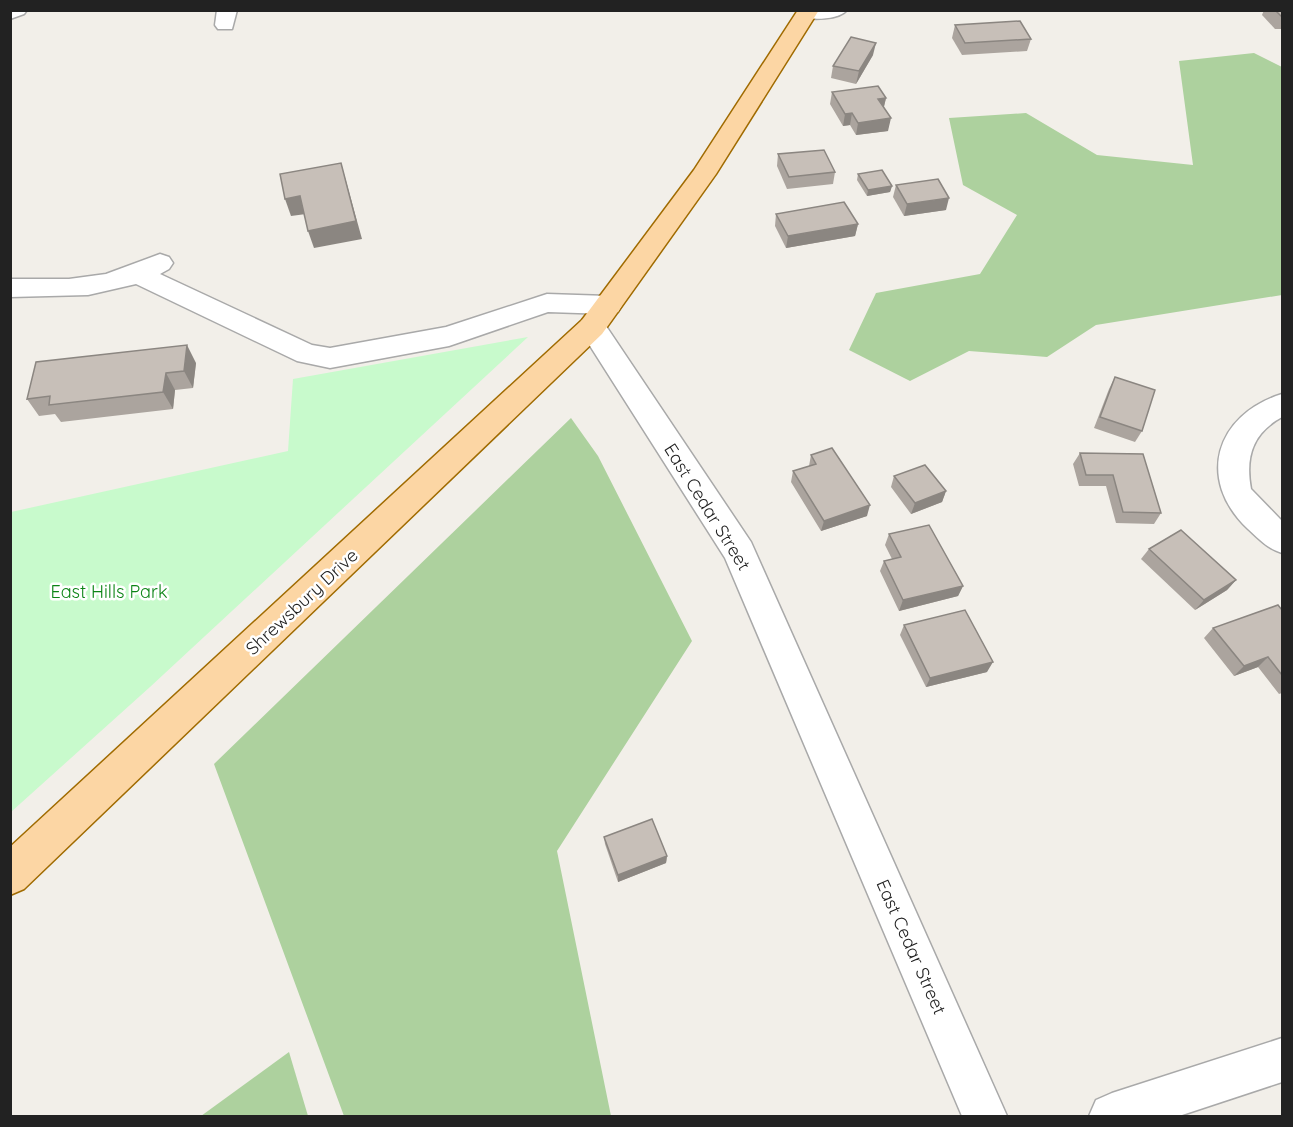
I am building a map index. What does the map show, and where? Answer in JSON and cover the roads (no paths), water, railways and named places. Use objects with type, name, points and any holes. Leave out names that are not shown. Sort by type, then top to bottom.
[{"type":"main road","points":[[600,316],[704,174],[809,12]]},
{"type":"main road","name":"Shrewsbury Drive","points":[[10,875],[544,375],[600,316]]},
{"type":"street","points":[[10,13],[17,10]]},
{"type":"street","points":[[809,12],[837,10]]},
{"type":"street","points":[[10,288],[61,289],[103,285],[151,268],[209,310],[307,354],[330,358],[449,336],[547,303],[600,316]]},
{"type":"street","name":"East Cedar Street","points":[[600,316],[739,552],[985,1116]]},
{"type":"street","points":[[1282,405],[1265,411],[1241,432],[1232,459],[1236,492],[1255,516],[1282,540]]},
{"type":"street","points":[[1112,1116],[1282,1060]]},
{"type":"park label","name":"East Hills Park","points":[[109,592]]}]
